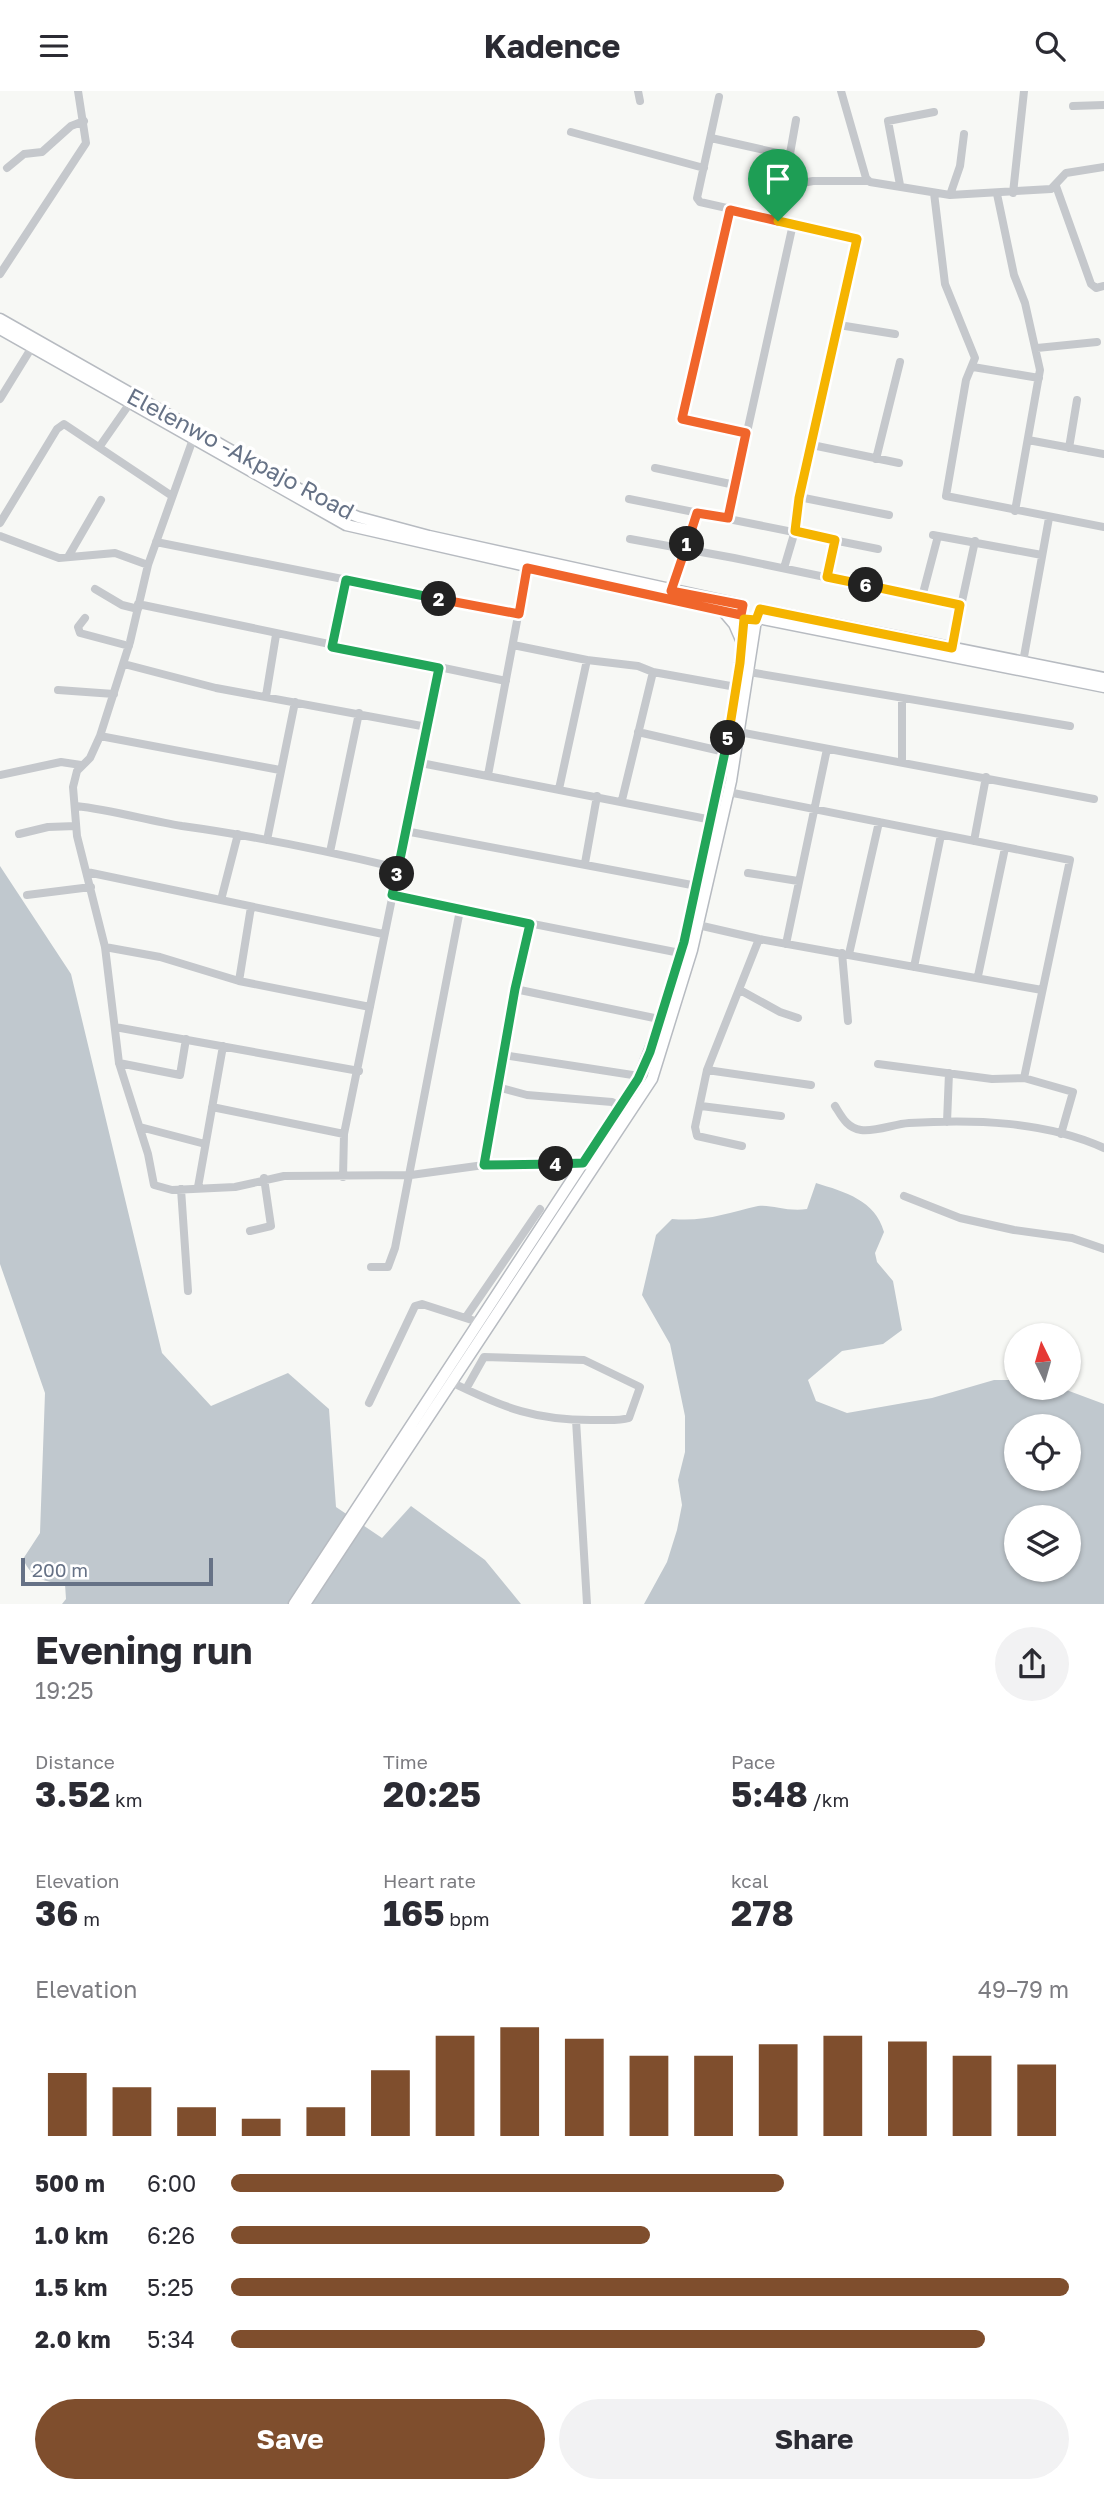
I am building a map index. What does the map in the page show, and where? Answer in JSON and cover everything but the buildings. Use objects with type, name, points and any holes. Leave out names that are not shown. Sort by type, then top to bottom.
[{"type":"main road","name":"Elelenwo -Akpajo Road","points":[[0,319],[322,502],[358,517],[671,591],[742,613]]},
{"type":"main road","name":"Elelenwo -Akpajo Road","points":[[0,329],[346,525],[527,568],[742,613]]},
{"type":"main road","points":[[294,1604],[418,1422],[451,1382],[652,1079],[698,925],[728,792],[758,616],[752,602],[742,613],[742,643],[736,687],[697,886],[680,953],[639,1076],[478,1322],[418,1422],[305,1604]]},
{"type":"main road","points":[[723,611],[734,624],[742,643]]},
{"type":"main road","points":[[742,613],[952,648],[1104,678]]},
{"type":"main road","points":[[758,616],[1104,687]]},
{"type":"main road","points":[[754,640],[763,629],[777,622]]},
{"type":"street","points":[[0,274],[86,143],[78,91]]},
{"type":"street","points":[[638,91],[640,101]]},
{"type":"street","points":[[841,91],[867,181]]},
{"type":"street","points":[[1013,193],[1024,91]]},
{"type":"street","points":[[719,97],[698,200],[857,239],[799,498],[795,531],[784,568]]},
{"type":"street","points":[[1073,106],[1104,105]]},
{"type":"street","points":[[900,185],[888,121],[934,112]]},
{"type":"street","points":[[778,221],[796,120]]},
{"type":"street","points":[[6,168],[24,155],[42,152],[71,126],[84,121]]},
{"type":"street","points":[[572,132],[704,168]]},
{"type":"street","points":[[950,195],[960,166],[964,134]]},
{"type":"street","points":[[711,138],[791,156]]},
{"type":"street","points":[[786,186],[826,180],[867,181],[950,195],[997,194],[1056,186],[1066,173],[1104,167]]},
{"type":"street","points":[[1056,186],[1091,284],[1096,288],[1104,286]]},
{"type":"street","points":[[934,193],[944,281],[972,344],[975,358],[966,380],[946,496],[1104,527]]},
{"type":"street","points":[[997,194],[1014,275],[1037,348],[1039,378],[1015,511]]},
{"type":"street","points":[[730,210],[682,419],[746,433]]},
{"type":"street","points":[[728,518],[793,224]]},
{"type":"street","points":[[839,325],[895,334]]},
{"type":"street","points":[[1037,348],[1097,342]]},
{"type":"street","points":[[0,399],[32,347]]},
{"type":"street","points":[[876,459],[900,362]]},
{"type":"street","points":[[973,367],[1039,378]]},
{"type":"street","points":[[1069,449],[1077,400]]},
{"type":"street","points":[[100,446],[130,403]]},
{"type":"street","points":[[0,523],[59,426],[64,424],[172,496]]},
{"type":"street","points":[[193,439],[148,565],[124,664],[100,736],[90,758],[80,765],[73,787],[76,826],[105,947],[119,1063],[140,1127],[154,1185],[162,1189],[234,1187],[264,1178],[307,1174],[342,1177],[367,1174],[411,1175],[484,1165],[583,1163]]},
{"type":"street","points":[[1028,440],[1104,454]]},
{"type":"street","points":[[812,445],[900,463]]},
{"type":"street","points":[[655,468],[735,485]]},
{"type":"street","points":[[799,498],[889,515]]},
{"type":"street","points":[[629,499],[878,549]]},
{"type":"street","points":[[68,557],[101,500]]},
{"type":"street","points":[[671,591],[697,513]]},
{"type":"street","points":[[1023,663],[1049,518]]},
{"type":"street","points":[[922,597],[935,535],[1042,555]]},
{"type":"street","points":[[0,536],[47,554],[68,557],[115,553],[148,565]]},
{"type":"street","points":[[630,539],[960,605]]},
{"type":"street","points":[[827,577],[835,540]]},
{"type":"street","points":[[952,648],[975,541]]},
{"type":"street","points":[[156,542],[519,614]]},
{"type":"street","points":[[488,775],[527,568]]},
{"type":"street","points":[[332,647],[346,580]]},
{"type":"street","points":[[95,589],[122,605],[506,681]]},
{"type":"street","points":[[85,618],[78,627],[80,633],[129,646]]},
{"type":"street","points":[[265,695],[276,635]]},
{"type":"street","points":[[513,645],[587,660],[638,666],[653,672],[736,687]]},
{"type":"street","points":[[559,789],[587,660]]},
{"type":"street","points":[[124,664],[216,688],[427,727]]},
{"type":"street","points":[[342,1177],[344,1134],[359,1071],[383,934],[439,668]]},
{"type":"street","points":[[622,800],[653,672]]},
{"type":"street","points":[[749,673],[1070,726]]},
{"type":"street","points":[[58,690],[114,694]]},
{"type":"street","points":[[902,699],[902,762]]},
{"type":"street","points":[[267,839],[295,702]]},
{"type":"street","points":[[330,852],[359,713]]},
{"type":"street","points":[[638,732],[725,751]]},
{"type":"street","points":[[739,732],[1094,799]]},
{"type":"street","points":[[100,736],[280,770]]},
{"type":"street","points":[[786,944],[827,749]]},
{"type":"street","points":[[0,775],[61,762],[80,765]]},
{"type":"street","points":[[421,763],[622,800],[712,820]]},
{"type":"street","points":[[974,841],[986,777]]},
{"type":"street","points":[[728,792],[815,812],[1070,860],[1024,1077]]},
{"type":"street","points":[[585,863],[597,796]]},
{"type":"street","points":[[76,806],[267,839],[398,868]]},
{"type":"street","points":[[848,1021],[845,953],[879,822]]},
{"type":"street","points":[[19,834],[48,827],[76,826]]},
{"type":"street","points":[[405,831],[697,886]]},
{"type":"street","points":[[221,899],[238,834]]},
{"type":"street","points":[[914,967],[941,835]]},
{"type":"street","points":[[978,976],[1005,848]]},
{"type":"street","points":[[87,872],[383,934]]},
{"type":"street","points":[[748,873],[798,881]]},
{"type":"street","points":[[27,895],[91,887]]},
{"type":"street","points":[[392,895],[680,953]]},
{"type":"street","points":[[239,981],[251,907]]},
{"type":"street","points":[[371,1267],[388,1267],[411,1175],[460,910]]},
{"type":"street","points":[[484,1165],[515,989],[530,924]]},
{"type":"street","points":[[698,925],[759,939],[978,976],[1042,990]]},
{"type":"street","points":[[742,1146],[697,1136],[695,1127],[707,1070],[759,939]]},
{"type":"street","points":[[105,947],[160,957],[239,981],[370,1007]]},
{"type":"street","points":[[515,989],[659,1019]]},
{"type":"street","points":[[740,991],[780,1012],[799,1018]]},
{"type":"street","points":[[114,1027],[359,1071]]},
{"type":"street","points":[[119,1063],[180,1075],[186,1039]]},
{"type":"street","points":[[198,1187],[223,1046]]},
{"type":"street","points":[[503,1055],[639,1076]]},
{"type":"street","points":[[878,1064],[992,1079],[1024,1077],[1073,1092],[1060,1134]]},
{"type":"street","points":[[707,1070],[811,1085]]},
{"type":"street","points":[[947,1122],[950,1073]]},
{"type":"street","points":[[497,1087],[527,1095],[612,1102],[620,1107]]},
{"type":"street","points":[[701,1106],[781,1116]]},
{"type":"street","points":[[835,1106],[845,1123],[862,1130],[905,1123],[1031,1125],[1104,1148]]},
{"type":"street","points":[[212,1107],[344,1134]]},
{"type":"street","points":[[140,1127],[205,1144]]},
{"type":"street","points":[[250,1231],[271,1226],[264,1178]]},
{"type":"street","points":[[181,1189],[188,1291]]},
{"type":"street","points":[[904,1196],[960,1218],[1064,1237],[1104,1249]]},
{"type":"street","points":[[466,1317],[540,1209]]},
{"type":"street","points":[[369,1403],[415,1306],[422,1304],[478,1322]]},
{"type":"street","points":[[451,1382],[515,1412],[576,1420],[627,1419],[631,1416],[640,1387],[584,1360],[484,1357],[466,1389]]},
{"type":"street","points":[[576,1420],[587,1604]]},
{"type":"shaded area","points":[[0,866],[71,974],[162,1353],[211,1406],[288,1373],[329,1409],[336,1507],[382,1538],[411,1506],[485,1560],[521,1604],[62,1604],[66,1599],[65,1584],[40,1578],[30,1571],[23,1559],[40,1533],[45,1393],[0,1264]]},
{"type":"shaded area","points":[[816,1183],[858,1199],[874,1212],[884,1232],[875,1253],[877,1262],[893,1281],[902,1330],[883,1344],[842,1351],[808,1380],[816,1401],[847,1413],[932,1398],[994,1380],[1004,1380],[1004,1400],[1082,1400],[1082,1396],[1104,1404],[1104,1604],[644,1604],[667,1562],[677,1530],[682,1505],[678,1480],[685,1452],[685,1416],[670,1344],[642,1295],[656,1235],[672,1219],[706,1218],[758,1206],[807,1209]]},
{"type":"route","points":[[730,210],[778,221],[855,237],[858,244],[799,498],[795,531],[835,540],[827,577],[960,605],[952,648],[760,609],[756,620],[749,622],[744,619],[740,663],[721,779],[700,876],[684,942],[650,1052],[638,1079],[583,1163],[484,1165],[515,989],[530,924],[392,895],[439,668],[332,647],[346,580],[519,614],[527,568],[741,615],[743,605],[671,591],[697,513],[728,518],[746,433],[682,419],[730,210]]}]
